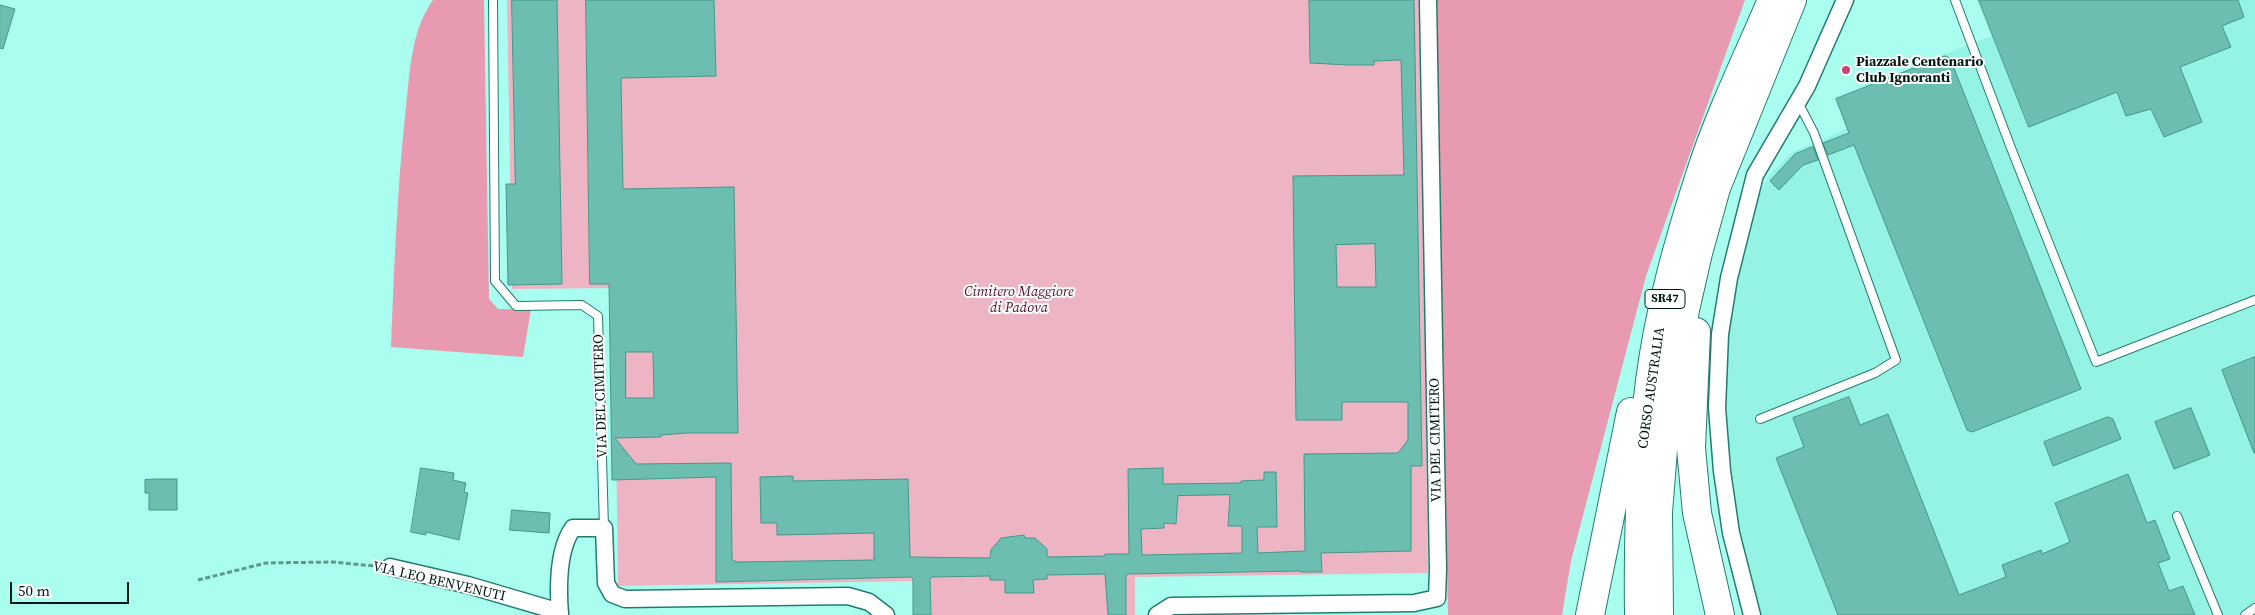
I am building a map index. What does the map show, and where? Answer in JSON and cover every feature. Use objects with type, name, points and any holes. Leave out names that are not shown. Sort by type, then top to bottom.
[{"type":"highway","name":"CORSO AUSTRALIA","points":[[1660,615],[1658,512],[1670,388],[1698,253],[1712,143],[1772,0]]},
{"type":"highway","name":"CORSO AUSTRALIA","points":[[1639,615],[1640,492],[1644,433],[1650,379],[1669,282],[1705,193],[1792,0]]},
{"type":"highway","points":[[1590,615],[1640,369],[1658,291],[1672,242],[1705,193]]},
{"type":"highway","points":[[1705,193],[1707,259],[1696,316],[1691,448],[1697,513],[1720,615]]},
{"type":"street","name":"VIA DEL CIMITERO","points":[[1157,615],[1171,606],[1414,603],[1437,598],[1428,0]]},
{"type":"street","points":[[1752,615],[1730,534],[1722,471],[1718,408],[1720,334],[1729,278],[1755,174],[1808,86],[1845,0]]},
{"type":"street","name":"VIA LEO BENVENUTI","points":[[390,567],[468,585],[560,614],[561,568],[565,539],[573,528],[604,528]]},
{"type":"street","name":"VIA DEL CIMITERO","points":[[604,528],[606,583],[612,594],[624,600],[848,596],[869,602],[886,615]]},
{"type":"lane","name":"VIA DEL CIMITERO","points":[[493,0],[495,281],[516,306],[582,305],[598,316],[604,528]]},
{"type":"lane","points":[[1955,0],[2011,148],[2096,362],[2255,300]]},
{"type":"lane","points":[[1760,419],[1875,373],[1896,360],[1814,134],[1798,102]]},
{"type":"lane","points":[[2176,516],[2218,615]]},
{"type":"lane","points":[[2245,615],[2255,608]]},
{"type":"path","name":"VIA LEO BENVENUTI","points":[[198,580],[266,563],[332,562],[390,567]]},
{"type":"shaded area","points":[[433,0],[484,0],[489,299],[498,309],[531,309],[523,357],[391,347],[398,203],[410,71],[419,27]]},
{"type":"shaded area","points":[[1436,0],[1745,0],[1646,276],[1571,561],[1562,615],[1448,615]]},
{"type":"shaded area","points":[[1977,0],[2255,0],[2255,615],[1758,615],[1724,486],[1724,332],[1754,200],[1769,176],[1791,153],[1848,128],[1836,97],[1991,36]]},
{"type":"green space","name":"Cimitero Maggiore di Padova","points":[[507,0],[1420,0],[1428,573],[1135,577],[1135,615],[914,615],[915,581],[618,586],[614,288],[512,289]]},
{"type":"building","points":[[512,0],[557,0],[562,284],[508,285],[506,184],[515,184]]},
{"type":"building","points":[[586,0],[714,0],[716,76],[621,78],[623,189],[734,187],[738,433],[687,433],[661,435],[661,437],[615,438],[636,464],[731,463],[732,560],[737,562],[874,560],[874,533],[777,535],[777,523],[761,523],[760,477],[793,476],[793,481],[908,479],[910,557],[990,558],[991,550],[1001,538],[1024,535],[1025,538],[1035,538],[1047,549],[1047,557],[1129,554],[1128,469],[1163,468],[1163,484],[1241,483],[1241,481],[1264,480],[1264,472],[1276,472],[1277,527],[1257,527],[1258,553],[1305,551],[1304,454],[1398,453],[1408,440],[1408,402],[1342,402],[1342,420],[1296,420],[1293,176],[1404,175],[1401,60],[1374,61],[1374,65],[1310,63],[1309,0],[1414,0],[1422,466],[1411,466],[1411,551],[1321,553],[1322,572],[1128,574],[1126,576],[1126,615],[1108,615],[1105,574],[1047,575],[1047,579],[1033,580],[1034,593],[1005,593],[1005,580],[990,580],[990,576],[932,577],[930,579],[931,615],[913,615],[913,579],[911,577],[716,582],[716,477],[612,480],[609,284],[590,284]],"holes":[[[1375,244],[1376,287],[1337,287],[1336,245]],[[626,352],[653,352],[654,398],[626,398]],[[1230,495],[1228,526],[1242,526],[1242,553],[1142,555],[1141,529],[1164,528],[1164,523],[1176,524],[1178,496]]]},
{"type":"building","points":[[1979,0],[2238,0],[2244,17],[2222,26],[2231,47],[2180,67],[2202,122],[2164,137],[2151,109],[2126,116],[2117,92],[2029,127]]},
{"type":"building","points":[[0,5],[15,9],[3,49],[0,48]]},
{"type":"building","points":[[1945,56],[1950,58],[2081,389],[1972,432],[1967,430],[1854,145],[1828,155],[1823,143],[1849,133],[1836,99]]},
{"type":"building","points":[[1813,147],[1818,160],[1803,165],[1779,190],[1770,181],[1795,154]]},
{"type":"building","points":[[2255,357],[2255,453],[2254,453],[2222,370]]},
{"type":"building","points":[[1849,397],[1860,425],[1888,414],[1959,595],[2006,577],[2002,565],[2041,550],[2042,554],[2070,542],[2055,503],[2128,474],[2147,523],[2155,520],[2170,559],[2158,563],[2169,591],[2183,586],[2195,615],[1838,615],[1776,458],[1804,447],[1793,418]]},
{"type":"building","points":[[2191,408],[2210,455],[2174,469],[2155,422]]},
{"type":"building","points":[[2108,417],[2113,419],[2121,439],[2053,466],[2044,442]]},
{"type":"building","points":[[421,468],[454,473],[453,480],[466,483],[464,492],[468,493],[459,540],[426,532],[426,535],[411,532]]},
{"type":"building","points":[[177,479],[177,510],[149,510],[149,493],[145,493],[145,480]]},
{"type":"building","points":[[512,510],[550,513],[549,533],[510,530]]},
{"type":"place","name":"Piazzale Centenario Club Ignoranti","points":[[1846,70]]}]
